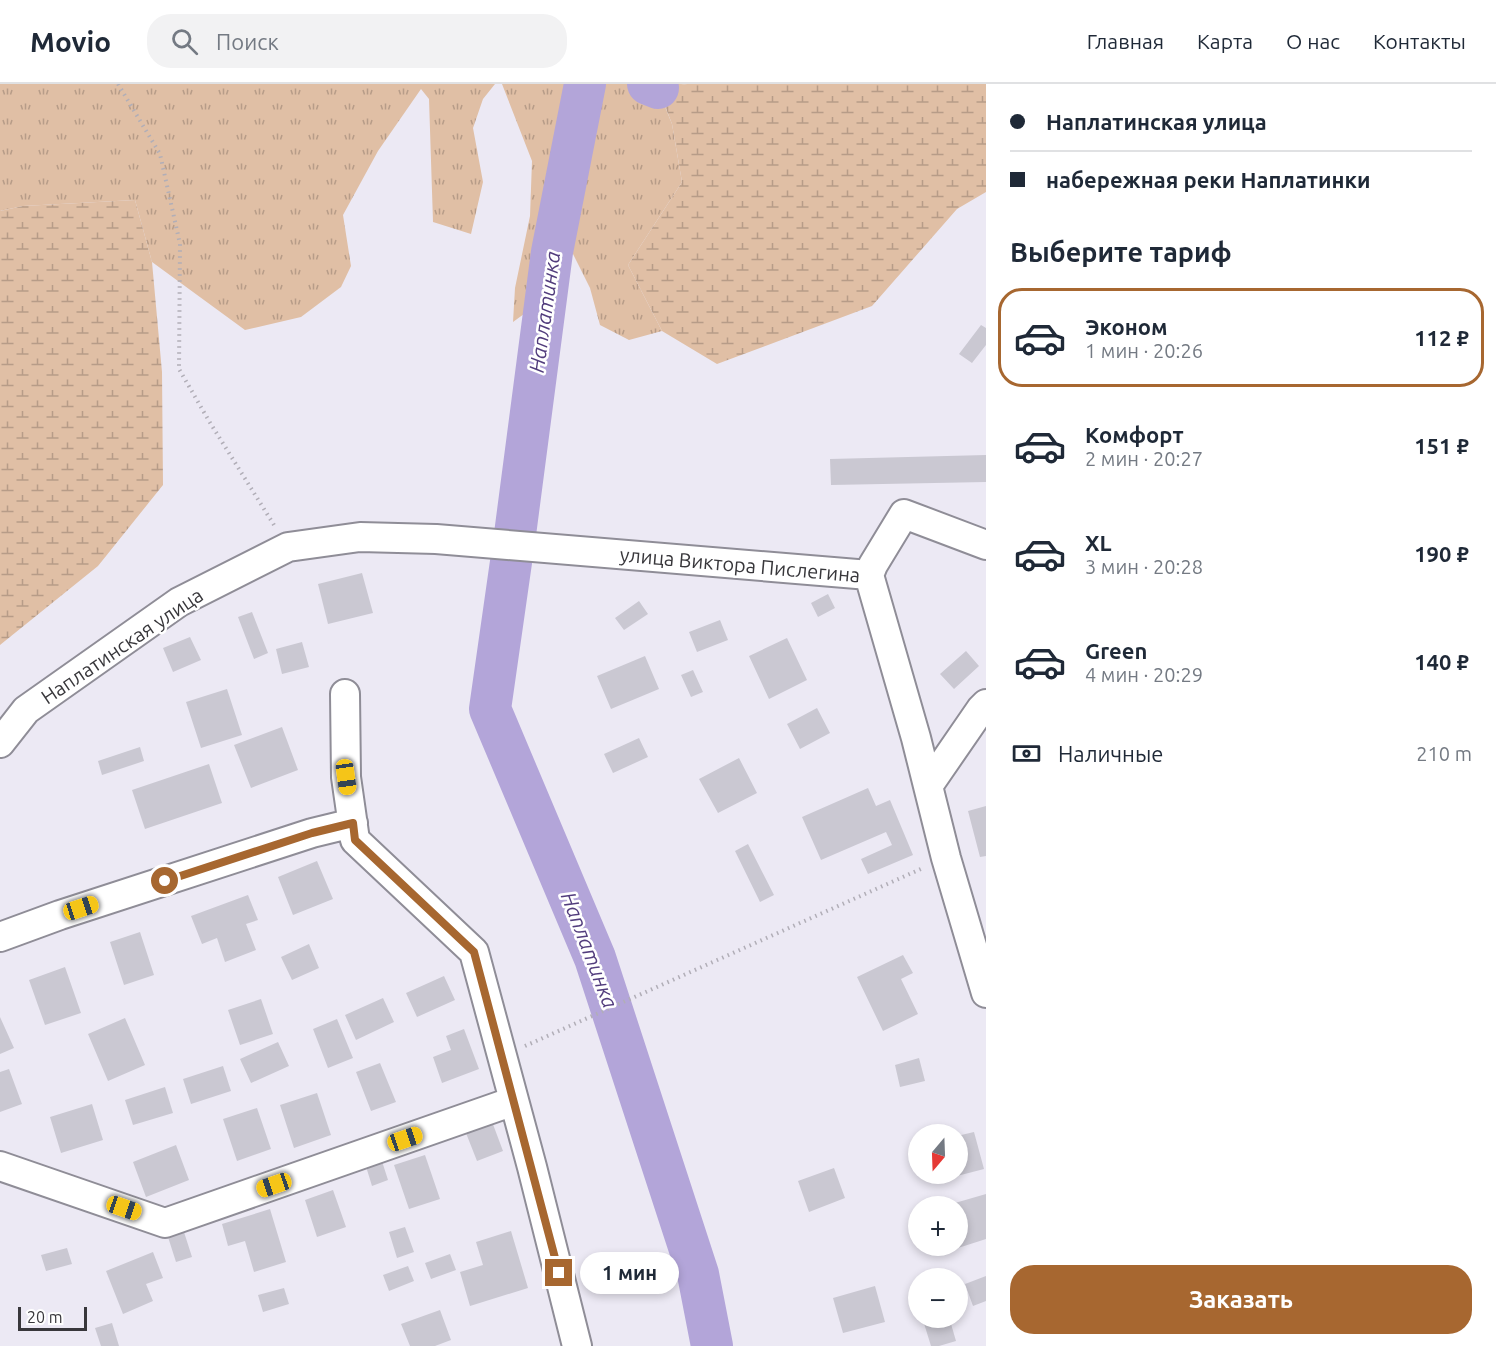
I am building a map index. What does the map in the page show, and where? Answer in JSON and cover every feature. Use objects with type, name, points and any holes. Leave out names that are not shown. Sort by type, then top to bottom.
[{"type":"street","points":[[869,575],[904,514],[986,545]]},
{"type":"street","name":"улица Виктора Пислегина","points":[[288,547],[360,537],[436,539],[869,575],[916,738],[946,858],[986,993]]},
{"type":"street","name":"Наплатинская улица","points":[[0,743],[26,710],[179,602],[288,547]]},
{"type":"street","points":[[345,694],[346,777],[355,840],[474,952],[514,1101],[568,1343]]},
{"type":"street","points":[[928,786],[986,704]]},
{"type":"street","points":[[0,937],[301,836],[353,823]]},
{"type":"street","points":[[0,1166],[165,1223],[514,1101]]},
{"type":"path","points":[[118,84],[160,154],[180,244],[179,369],[208,421],[288,547]]},
{"type":"path","points":[[502,1057],[946,858]]},
{"type":"green space","points":[[0,84],[495,84],[483,99],[473,128],[483,182],[471,234],[433,222],[429,99],[421,89],[378,151],[343,215],[351,266],[341,287],[301,317],[245,330],[152,262],[135,200],[23,206],[0,211]]},
{"type":"green space","points":[[502,84],[687,84],[658,89],[672,124],[682,182],[628,265],[662,331],[629,340],[600,325],[590,288],[564,236],[561,287],[513,322],[515,288],[530,216],[532,161]]},
{"type":"green space","points":[[687,84],[986,84],[986,192],[957,209],[872,306],[717,364],[662,331],[628,265],[682,182],[672,124],[658,88]]},
{"type":"green space","points":[[135,200],[152,262],[162,372],[163,485],[98,566],[0,645],[0,211],[23,206]]},
{"type":"building","points":[[981,325],[986,328],[986,345],[972,363],[959,354]]},
{"type":"building","points":[[986,455],[986,482],[831,485],[830,459]]},
{"type":"building","points":[[362,573],[373,613],[328,624],[318,584]]},
{"type":"building","points":[[828,594],[835,608],[818,617],[811,603]]},
{"type":"building","points":[[639,601],[648,614],[624,630],[615,618]]},
{"type":"building","points":[[252,612],[268,653],[254,659],[238,617]]},
{"type":"building","points":[[720,620],[728,640],[697,652],[689,632]]},
{"type":"building","points":[[190,637],[201,660],[173,672],[163,648]]},
{"type":"building","points":[[787,638],[807,680],[769,699],[749,656]]},
{"type":"building","points":[[302,642],[309,667],[282,674],[276,649]]},
{"type":"building","points":[[966,651],[979,666],[954,689],[940,674]]},
{"type":"building","points":[[645,656],[659,689],[611,709],[597,676]]},
{"type":"building","points":[[693,670],[703,692],[691,697],[681,675]]},
{"type":"building","points":[[227,689],[242,735],[201,748],[186,702]]},
{"type":"building","points":[[817,708],[830,733],[800,749],[787,724]]},
{"type":"building","points":[[282,727],[298,770],[251,788],[234,745]]},
{"type":"building","points":[[639,738],[648,757],[613,773],[604,754]]},
{"type":"building","points":[[140,747],[144,761],[102,775],[98,761]]},
{"type":"building","points":[[739,758],[757,793],[718,813],[699,779]]},
{"type":"building","points":[[209,764],[222,803],[145,829],[132,790]]},
{"type":"building","points":[[868,788],[876,806],[890,800],[913,855],[868,874],[861,859],[892,845],[886,832],[821,860],[802,817]]},
{"type":"building","points":[[986,806],[986,856],[980,857],[968,811]]},
{"type":"building","points":[[748,844],[774,895],[760,902],[735,851]]},
{"type":"building","points":[[317,861],[333,899],[293,915],[278,877]]},
{"type":"building","points":[[248,895],[258,920],[246,924],[256,950],[225,962],[217,938],[202,944],[191,916]]},
{"type":"building","points":[[140,932],[154,975],[124,985],[110,942]]},
{"type":"building","points":[[309,944],[319,968],[292,980],[281,957]]},
{"type":"building","points":[[903,955],[913,973],[901,979],[918,1014],[883,1031],[857,977]]},
{"type":"building","points":[[65,967],[81,1013],[45,1025],[29,980]]},
{"type":"building","points":[[444,976],[455,1000],[417,1017],[406,993]]},
{"type":"building","points":[[383,998],[394,1022],[356,1040],[345,1015]]},
{"type":"building","points":[[261,999],[273,1034],[240,1045],[228,1010]]},
{"type":"building","points":[[0,1017],[14,1048],[0,1054]]},
{"type":"building","points":[[125,1018],[145,1065],[108,1081],[88,1034]]},
{"type":"building","points":[[337,1019],[353,1058],[328,1068],[313,1029]]},
{"type":"building","points":[[464,1029],[479,1069],[442,1083],[433,1057],[451,1050],[446,1036]]},
{"type":"building","points":[[278,1042],[289,1066],[251,1083],[240,1059]]},
{"type":"building","points":[[919,1058],[925,1081],[900,1087],[895,1065]]},
{"type":"building","points":[[380,1063],[396,1102],[371,1111],[356,1072]]},
{"type":"building","points":[[223,1066],[231,1091],[191,1104],[183,1079]]},
{"type":"building","points":[[9,1069],[22,1104],[0,1112],[0,1072]]},
{"type":"building","points":[[165,1087],[173,1113],[133,1125],[125,1100]]},
{"type":"building","points":[[317,1093],[331,1135],[294,1148],[280,1105]]},
{"type":"building","points":[[92,1104],[103,1140],[61,1153],[50,1117]]},
{"type":"building","points":[[257,1108],[271,1149],[237,1161],[223,1119]]},
{"type":"building","points":[[491,1119],[503,1151],[477,1161],[464,1128]]},
{"type":"building","points":[[974,1132],[984,1169],[968,1173],[968,1133]]},
{"type":"building","points":[[176,1145],[189,1180],[146,1197],[133,1162]]},
{"type":"building","points":[[380,1155],[388,1180],[372,1186],[364,1160]]},
{"type":"building","points":[[425,1155],[440,1199],[409,1209],[394,1165]]},
{"type":"building","points":[[834,1168],[845,1198],[809,1212],[798,1181]]},
{"type":"building","points":[[333,1190],[346,1227],[317,1237],[305,1200]]},
{"type":"building","points":[[986,1194],[986,1239],[968,1245],[968,1199]]},
{"type":"building","points":[[270,1209],[286,1262],[254,1272],[245,1241],[228,1246],[222,1224]]},
{"type":"building","points":[[405,1227],[414,1252],[397,1258],[389,1232]]},
{"type":"building","points":[[511,1231],[528,1288],[470,1306],[460,1272],[483,1265],[476,1242]]},
{"type":"building","points":[[184,1232],[192,1257],[176,1262],[168,1237]]},
{"type":"building","points":[[67,1248],[72,1264],[46,1271],[41,1255]]},
{"type":"building","points":[[153,1252],[163,1278],[146,1284],[153,1301],[123,1314],[106,1271]]},
{"type":"building","points":[[450,1254],[456,1270],[431,1279],[425,1263]]},
{"type":"building","points":[[408,1266],[414,1281],[389,1291],[383,1275]]},
{"type":"building","points":[[986,1276],[986,1301],[973,1306],[968,1292],[968,1283]]},
{"type":"building","points":[[875,1286],[885,1322],[843,1333],[833,1298]]},
{"type":"building","points":[[284,1288],[289,1304],[263,1312],[258,1295]]},
{"type":"building","points":[[440,1310],[451,1340],[435,1346],[410,1346],[401,1324]]},
{"type":"building","points":[[112,1323],[119,1346],[101,1346],[95,1328]]},
{"type":"building","points":[[925,1328],[952,1328],[956,1341],[931,1346]]},
{"type":"waterway","name":"Наплатинка","points":[[514,542],[552,252],[585,84]]},
{"type":"waterway","points":[[648,84],[658,88]]},
{"type":"waterway","name":"Наплатинка","points":[[512,555],[490,709],[595,958],[698,1274],[712,1346]]},
{"type":"route","points":[[165,881],[312,833],[353,823],[355,840],[474,952],[559,1273]]}]
